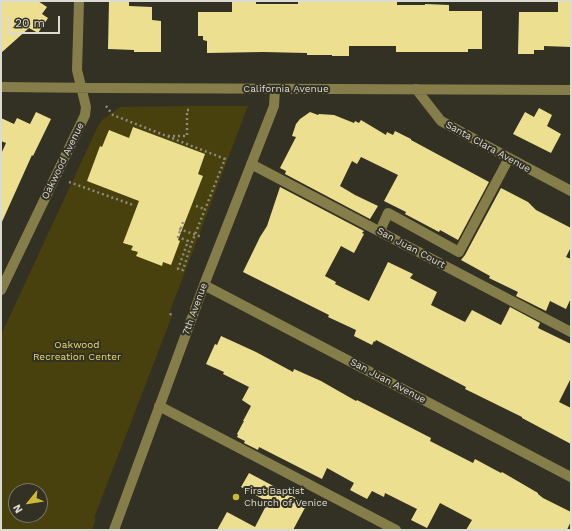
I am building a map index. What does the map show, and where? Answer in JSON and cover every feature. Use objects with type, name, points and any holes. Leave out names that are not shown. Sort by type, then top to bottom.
[{"type":"street","name":"Oakwood Avenue","points":[[1,290],[85,115],[86,107],[80,88],[77,70],[79,1]]},
{"type":"street","name":"California Avenue","points":[[1,87],[571,90]]},
{"type":"street","name":"7th Avenue","points":[[116,529],[159,406],[204,285],[274,106],[275,88]]},
{"type":"street","name":"Santa Clara Avenue","points":[[416,90],[441,121],[571,191]]},
{"type":"street","points":[[380,231],[388,213],[459,252],[509,158]]},
{"type":"street","name":"San Juan Court","points":[[251,164],[571,332]]},
{"type":"street","name":"San Juan Avenue","points":[[204,285],[571,477]]},
{"type":"street","points":[[159,406],[396,530]]},
{"type":"path","points":[[106,106],[113,115],[225,159],[183,270],[178,268],[188,241],[178,237],[184,222]]},
{"type":"path","points":[[166,136],[187,136],[187,110],[190,110]]},
{"type":"path","points":[[69,182],[133,205]]},
{"type":"path","points":[[196,206],[205,209]]},
{"type":"path","points":[[180,229],[202,237]]},
{"type":"green space","name":"Oakwood Recreation Center","points":[[248,106],[169,314],[172,316],[94,518],[96,519],[92,530],[1,530],[1,335],[102,120],[120,107]]},
{"type":"building","points":[[1,1],[38,1],[47,7],[42,14],[48,18],[38,33],[29,28],[1,53]]},
{"type":"building","points":[[109,1],[129,1],[129,6],[152,7],[152,20],[161,21],[161,52],[134,52],[134,50],[108,49]]},
{"type":"building","points":[[232,1],[256,1],[256,4],[298,4],[298,1],[397,1],[397,5],[449,5],[449,11],[482,11],[482,49],[468,49],[468,52],[396,52],[396,46],[349,46],[349,56],[263,52],[207,53],[207,41],[203,40],[203,36],[198,36],[198,12],[232,12]]},
{"type":"building","points":[[558,1],[571,1],[571,47],[544,46],[544,50],[534,50],[534,54],[518,54],[519,12],[558,12]]},
{"type":"building","points":[[539,108],[552,115],[547,126],[561,134],[551,153],[513,134],[525,112],[534,117]]},
{"type":"building","points":[[36,112],[51,119],[33,156],[32,155],[1,224],[1,154],[6,143],[1,141],[1,118],[14,124],[17,118],[30,124]]},
{"type":"building","points":[[310,112],[318,115],[334,115],[354,123],[355,121],[359,123],[361,120],[386,135],[387,132],[393,135],[395,131],[489,182],[458,240],[440,230],[439,232],[405,214],[406,212],[384,201],[398,175],[361,157],[357,164],[352,161],[340,186],[378,206],[370,219],[285,174],[286,171],[280,168],[296,137],[292,136],[296,124]]},
{"type":"building","points":[[133,127],[205,154],[198,174],[203,176],[178,240],[180,241],[171,265],[163,262],[162,266],[136,256],[138,252],[131,250],[133,246],[123,243],[139,201],[87,181],[100,146],[102,147],[109,130],[129,138]]},
{"type":"building","points":[[280,187],[364,231],[362,233],[364,234],[354,253],[341,246],[325,276],[336,282],[335,284],[369,301],[388,262],[413,274],[410,278],[437,292],[431,305],[465,322],[472,310],[501,325],[510,307],[540,323],[538,328],[571,344],[571,378],[559,402],[571,408],[571,444],[522,417],[465,389],[466,387],[376,340],[372,345],[354,336],[356,330],[328,317],[329,315],[243,272],[267,226]]},
{"type":"building","points":[[501,188],[528,202],[536,210],[571,228],[571,247],[566,257],[571,259],[571,298],[566,309],[550,301],[546,311],[516,296],[518,292],[489,278],[490,276],[461,260]]},
{"type":"building","points":[[221,336],[256,352],[293,372],[294,369],[321,381],[356,401],[357,400],[431,438],[430,441],[473,463],[475,459],[501,473],[502,472],[538,493],[543,498],[571,512],[571,521],[567,530],[466,530],[472,520],[440,503],[427,528],[411,520],[417,509],[385,493],[384,497],[372,491],[367,499],[350,490],[354,483],[327,468],[322,479],[259,447],[258,450],[244,443],[245,441],[237,437],[237,434],[251,406],[242,400],[249,387],[223,374],[224,372],[206,364],[215,344],[217,345]]},
{"type":"building","points":[[249,473],[307,504],[293,530],[217,530],[227,512],[255,527],[268,502],[241,487]]},
{"type":"place","name":"First Baptist Church of Venice","points":[[236,497]]}]
